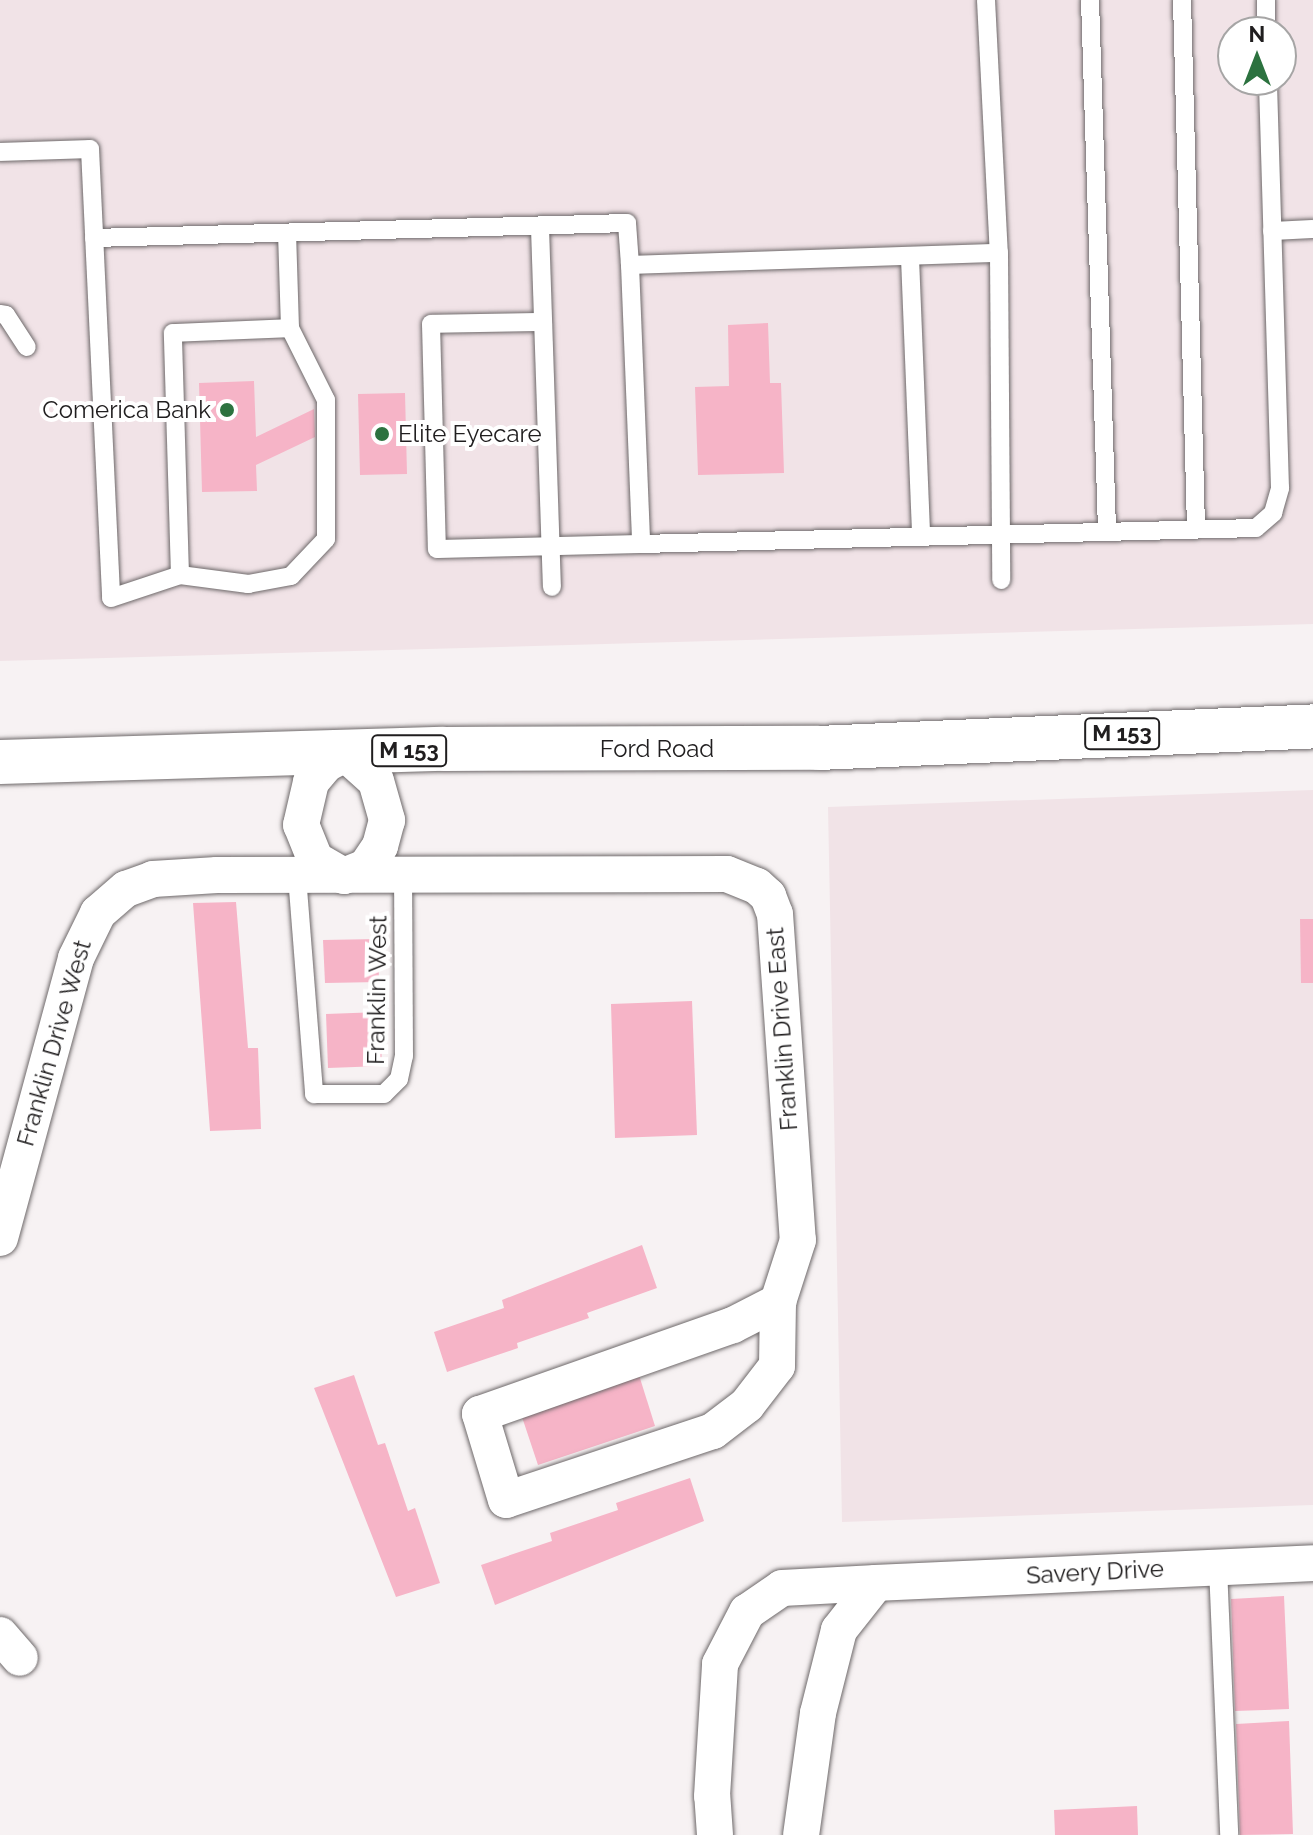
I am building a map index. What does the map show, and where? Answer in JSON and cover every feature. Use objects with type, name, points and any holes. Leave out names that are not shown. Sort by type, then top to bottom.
[{"type":"main road","name":"Ford Road","points":[[0,762],[818,748],[1313,726]]},
{"type":"street","points":[[346,754],[376,781],[387,820],[380,846],[366,867],[344,876],[315,859],[301,825],[311,782],[326,764],[346,754]]},
{"type":"street","name":"Franklin Drive East","points":[[344,876],[727,874],[768,896],[775,914],[798,1240],[778,1302],[777,1366],[747,1405],[713,1431],[506,1500],[480,1414],[733,1325],[778,1302]]},
{"type":"street","name":"Franklin Drive West","points":[[0,1238],[9,1164],[76,958],[98,913],[126,889],[153,879],[344,876]]},
{"type":"street","name":"Savery Drive","points":[[715,1835],[712,1796],[720,1664],[747,1612],[782,1588],[1313,1563]]},
{"type":"street","points":[[801,1835],[818,1713],[839,1630],[876,1583]]},
{"type":"lane","points":[[986,0],[999,253],[1001,580]]},
{"type":"lane","points":[[1090,0],[1107,529]]},
{"type":"lane","points":[[1182,0],[1196,528]]},
{"type":"lane","points":[[543,322],[431,324],[437,549],[1001,530],[1256,528],[1267,522],[1277,502],[1268,96]]},
{"type":"lane","points":[[0,152],[90,149],[111,598],[180,575],[248,584],[291,576],[326,539],[326,400],[290,328],[287,234]]},
{"type":"lane","points":[[94,238],[540,228],[627,223],[641,544]]},
{"type":"lane","points":[[540,228],[552,587]]},
{"type":"lane","points":[[1272,231],[1313,229]]},
{"type":"lane","points":[[630,265],[999,253]]},
{"type":"lane","points":[[910,258],[921,535]]},
{"type":"lane","points":[[2,309],[27,347]]},
{"type":"lane","points":[[180,575],[173,333],[290,328]]},
{"type":"lane","name":"Franklin West","points":[[297,876],[314,1094],[384,1094],[399,1079],[404,1056],[403,878]]},
{"type":"lane","points":[[1218,1567],[1229,1835]]},
{"type":"shaded area","points":[[0,0],[1313,0],[1313,624],[0,661]]},
{"type":"shaded area","points":[[1313,790],[1313,1505],[842,1522],[828,807]]},
{"type":"building","points":[[768,323],[770,383],[781,383],[784,473],[698,475],[695,387],[729,386],[728,325]]},
{"type":"building","name":"Comerica Bank","points":[[254,381],[256,437],[314,409],[315,437],[256,465],[257,491],[202,492],[199,383]]},
{"type":"building","name":"Elite Eyecare","points":[[405,393],[407,474],[360,475],[358,394]]},
{"type":"building","points":[[236,902],[248,1048],[258,1048],[261,1129],[210,1131],[193,903]]},
{"type":"building","points":[[1300,919],[1313,919],[1313,983],[1301,983]]},
{"type":"building","points":[[378,939],[379,982],[325,983],[323,940]]},
{"type":"building","points":[[692,1001],[697,1135],[615,1138],[611,1004]]},
{"type":"building","points":[[380,1012],[382,1066],[328,1068],[326,1014]]},
{"type":"building","points":[[642,1245],[657,1288],[587,1313],[589,1318],[517,1343],[518,1348],[447,1372],[434,1332],[504,1308],[502,1300]]},
{"type":"building","points":[[354,1375],[378,1445],[385,1443],[408,1511],[415,1508],[440,1583],[396,1597],[314,1388]]},
{"type":"building","points":[[639,1375],[655,1426],[538,1465],[521,1414]]},
{"type":"building","points":[[690,1478],[704,1521],[495,1605],[481,1565],[552,1541],[550,1533],[618,1510],[616,1503]]},
{"type":"building","points":[[1284,1596],[1289,1709],[1235,1711],[1231,1599]]},
{"type":"building","points":[[1289,1721],[1293,1834],[1240,1835],[1236,1724]]},
{"type":"building","points":[[1137,1806],[1138,1835],[1055,1835],[1054,1810]]},
{"type":"place","name":"Comerica Bank","points":[[227,410]]},
{"type":"place","name":"Elite Eyecare","points":[[382,434]]}]
